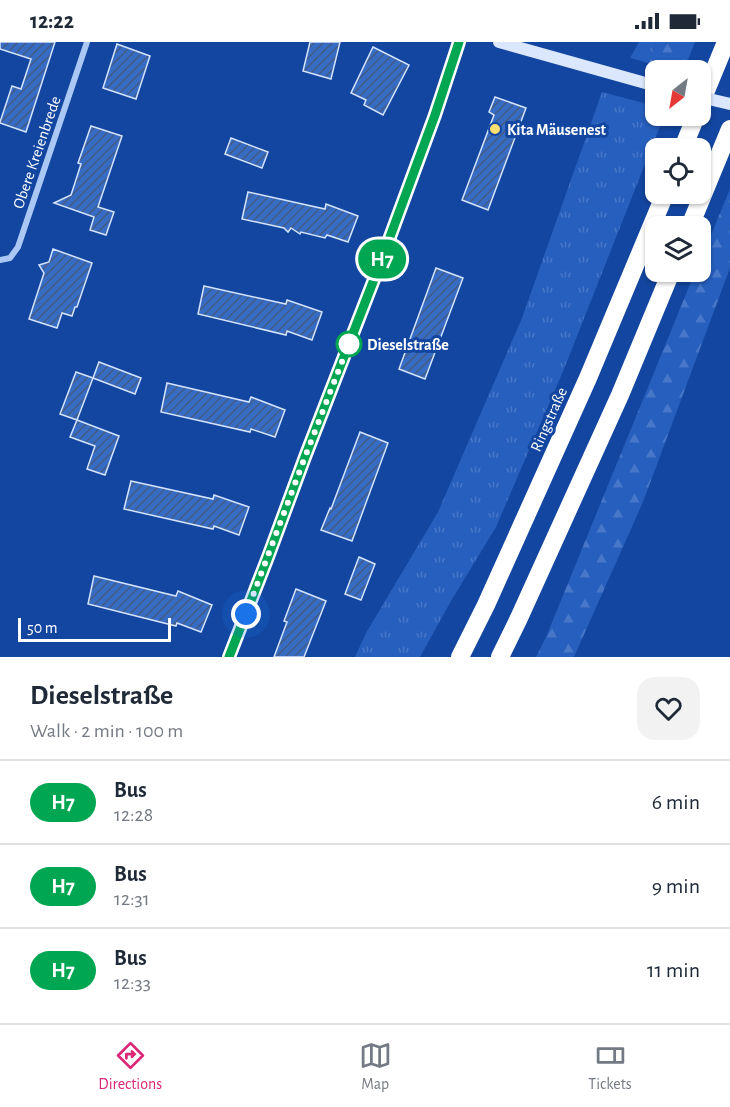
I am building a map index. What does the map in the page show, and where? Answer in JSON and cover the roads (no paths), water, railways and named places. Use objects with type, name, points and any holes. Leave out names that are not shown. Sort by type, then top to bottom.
[{"type":"highway","points":[[711,78],[726,42]]},
{"type":"highway","points":[[694,216],[730,129]]},
{"type":"highway","name":"Ringstraße","points":[[460,657],[486,605],[588,378],[661,204]]},
{"type":"highway","points":[[500,657],[620,395],[667,282]]},
{"type":"main road","points":[[499,42],[645,84]]},
{"type":"main road","points":[[711,100],[730,104]]},
{"type":"street","name":"Obere Kreienbrede","points":[[0,260],[10,258],[18,247],[87,42]]},
{"type":"street","points":[[229,657],[380,264],[435,115],[459,42]]},
{"type":"place","name":"Kita Mäusenest","points":[[495,129]]},
{"type":"place","name":"Dieselstraße","points":[[349,344]]}]
